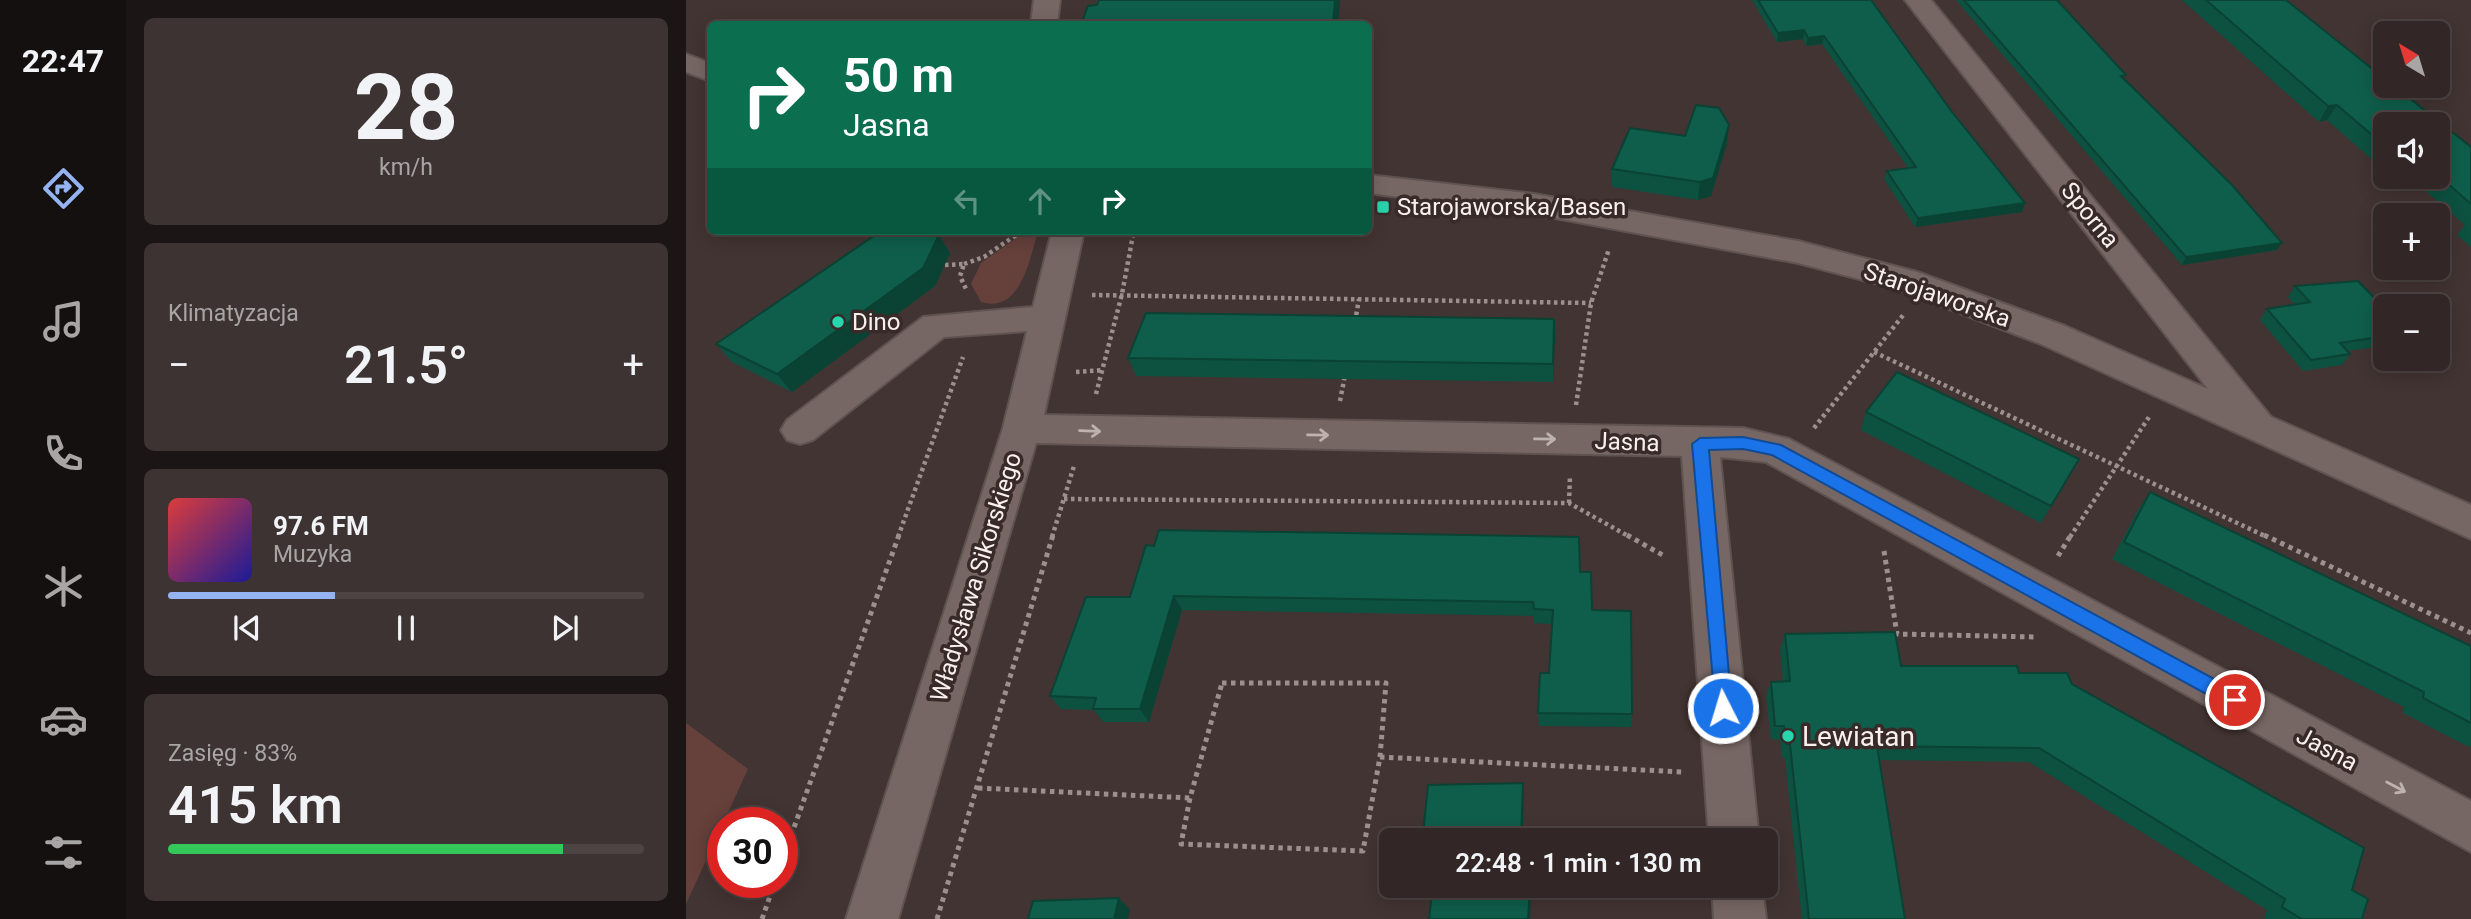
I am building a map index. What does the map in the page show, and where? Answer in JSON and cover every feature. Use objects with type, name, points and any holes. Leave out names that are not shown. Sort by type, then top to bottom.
[{"type":"street","points":[[1044,21],[1047,0]]},
{"type":"street","name":"Sporna","points":[[1918,0],[2261,430]]},
{"type":"street","points":[[686,62],[707,72]]},
{"type":"street","name":"Starojaworska","points":[[1372,184],[1534,204],[1798,252],[1905,280],[2053,335],[2471,523]]},
{"type":"street","name":"Władysława Sikorskiego","points":[[872,919],[1022,428],[1067,235]]},
{"type":"street","points":[[800,430],[935,326],[1051,307]]},
{"type":"street","name":"Jasna","points":[[1022,428],[1743,443],[1775,449],[2471,828]]},
{"type":"street","points":[[1700,444],[1733,828]]},
{"type":"street","points":[[1739,898],[1740,919]]},
{"type":"path","points":[[1569,503],[1572,440],[1591,303],[1620,220]]},
{"type":"path","points":[[945,265],[964,264],[984,257],[1016,235]]},
{"type":"path","points":[[937,919],[1085,431],[1122,294],[1133,235]]},
{"type":"path","points":[[964,264],[960,276],[968,293]]},
{"type":"path","points":[[1051,307],[1122,294],[1591,303]]},
{"type":"path","points":[[1354,324],[1359,299]]},
{"type":"path","points":[[1809,435],[1907,310]]},
{"type":"path","points":[[798,816],[965,352]]},
{"type":"path","points":[[1874,352],[2471,633]]},
{"type":"path","points":[[1338,412],[1347,362]]},
{"type":"path","points":[[2052,566],[2153,414],[2144,410]]},
{"type":"path","points":[[1063,499],[1569,503],[1678,564]]},
{"type":"path","points":[[1222,683],[1386,683],[1380,757],[1363,851],[1181,844],[1190,798],[1222,683]]},
{"type":"path","points":[[1380,757],[1695,772]]},
{"type":"path","points":[[978,788],[1190,798]]},
{"type":"path","points":[[762,919],[769,898]]},
{"type":"shaded area","points":[[1020,235],[1037,235],[1022,281],[1006,300],[995,304],[981,302],[971,284],[981,263]]},
{"type":"shaded area","points":[[686,723],[748,769],[731,807],[707,807],[707,858],[686,904]]},
{"type":"building","points":[[1099,0],[1335,0],[1333,21],[1082,21],[1088,6],[1097,5]]},
{"type":"building","points":[[1758,0],[1871,0],[1952,112],[2025,203],[1918,218],[1887,171],[1916,167],[1824,36],[1808,38],[1804,30],[1778,33]]},
{"type":"building","points":[[1964,0],[2057,0],[2126,75],[2121,76],[2232,185],[2282,243],[2186,257]]},
{"type":"building","points":[[2206,0],[2286,0],[2373,69],[2373,98],[2409,98],[2427,112],[2373,112],[2373,136],[2337,105],[2328,106]]},
{"type":"building","points":[[1696,105],[1719,108],[1729,125],[1713,178],[1700,182],[1612,169],[1630,128],[1685,136]]},
{"type":"building","points":[[2450,130],[2471,147],[2471,204],[2450,186]]},
{"type":"building","points":[[875,235],[939,235],[923,268],[777,374],[716,344]]},
{"type":"building","points":[[2358,281],[2373,297],[2373,338],[2340,343],[2350,354],[2311,360],[2267,309],[2310,302],[2295,286]]},
{"type":"building","points":[[1146,313],[1554,319],[1553,364],[1128,358]]},
{"type":"building","points":[[1897,372],[2079,459],[2051,506],[1866,412]]},
{"type":"building","points":[[2150,492],[2471,646],[2471,723],[2423,698],[2424,692],[2124,542]]},
{"type":"building","points":[[1159,530],[1579,537],[1580,572],[1591,572],[1592,610],[1631,611],[1632,714],[1538,713],[1540,673],[1549,673],[1553,610],[1534,609],[1533,602],[1174,596],[1140,709],[1093,709],[1096,698],[1050,696],[1086,597],[1130,597],[1146,545],[1154,546]]},
{"type":"building","points":[[1895,632],[1901,666],[2017,666],[2019,673],[2067,673],[2072,684],[2364,848],[2352,890],[2368,899],[2362,919],[2302,919],[2282,907],[2285,899],[2039,748],[1877,746],[1905,919],[1809,919],[1790,744],[1787,744],[1784,726],[1775,726],[1771,682],[1790,681],[1785,634]]},
{"type":"building","points":[[1523,783],[1521,828],[1424,828],[1428,785]]},
{"type":"building","points":[[1119,898],[1114,919],[1028,919],[1033,901]]},
{"type":"building","points":[[1432,898],[1529,898],[1528,919],[1429,919]]},
{"type":"place","name":"Starojaworska/Basen","points":[[1383,207]]},
{"type":"place","name":"Dino","points":[[838,322]]},
{"type":"place","name":"Lewiatan","points":[[1788,736]]},
{"type":"route","points":[[1723,708],[1700,444],[1743,443],[1775,449],[2235,700]]}]
